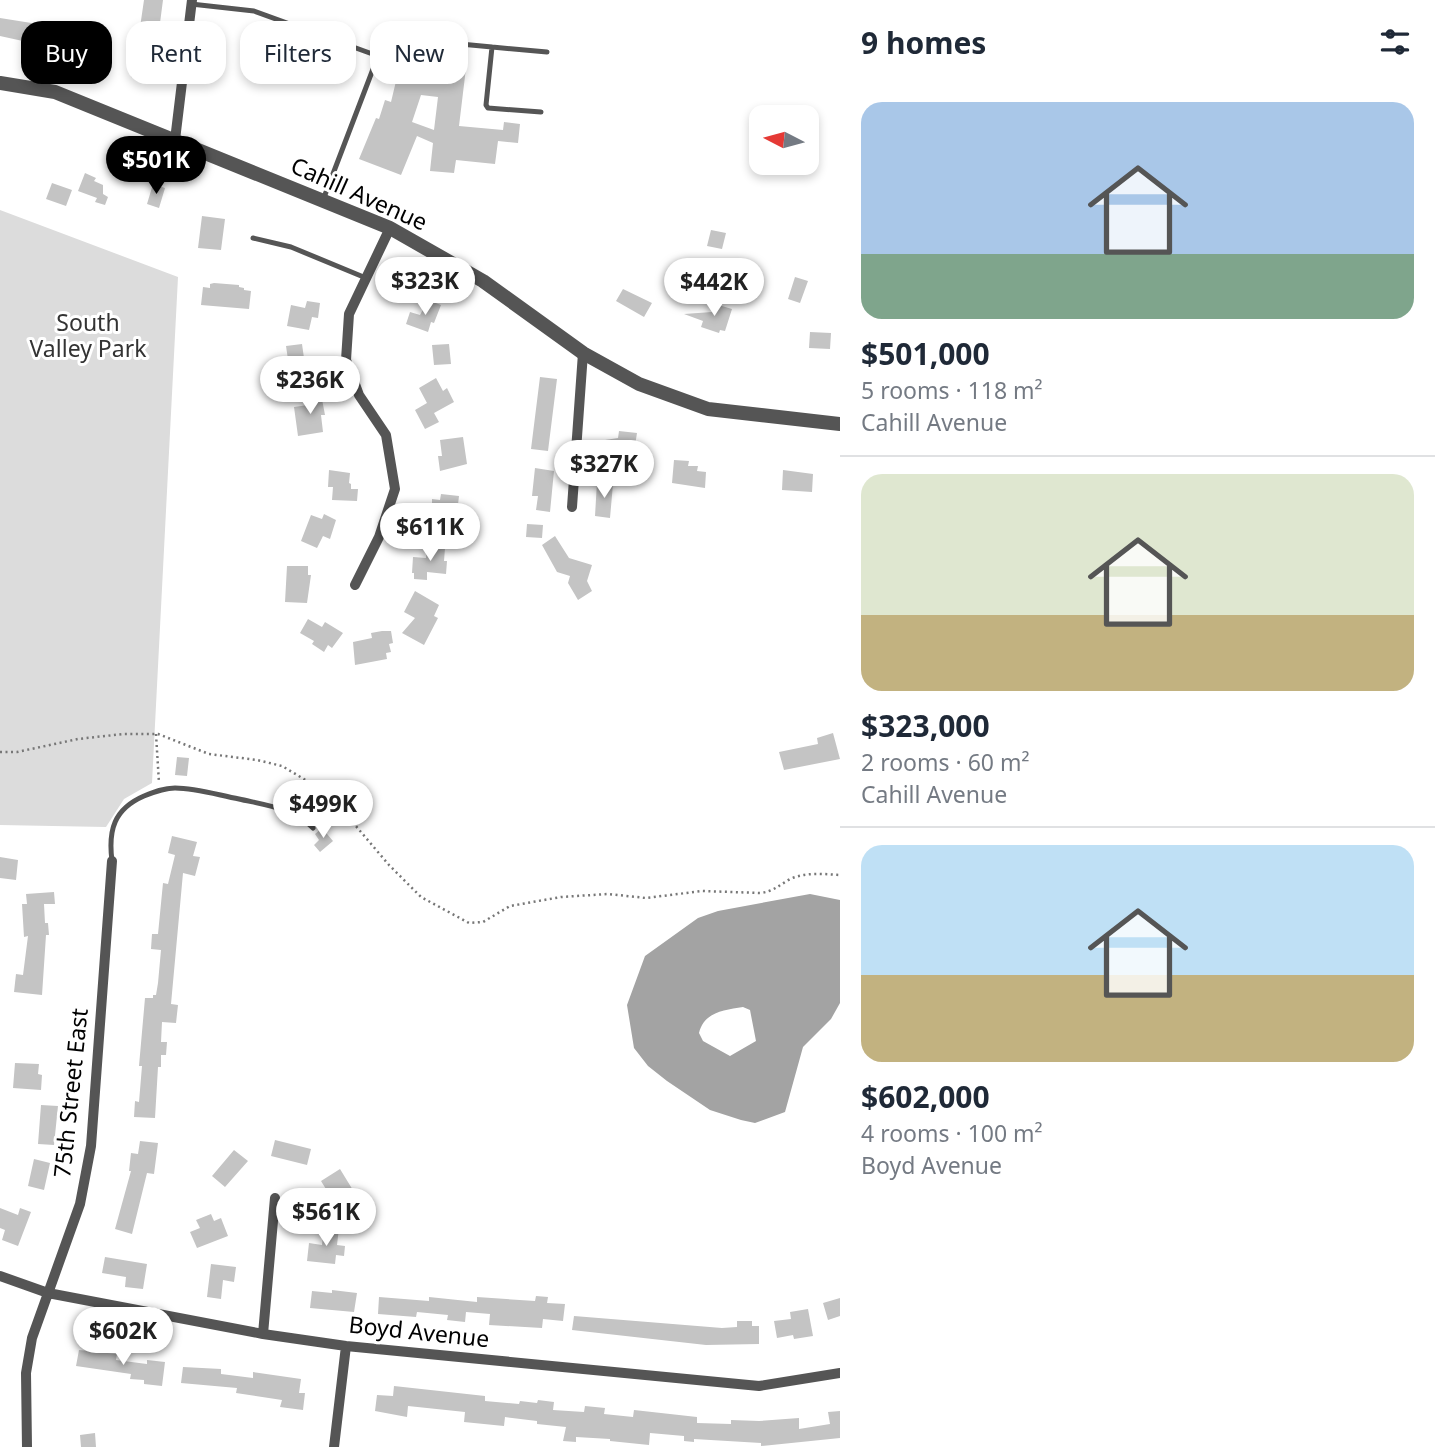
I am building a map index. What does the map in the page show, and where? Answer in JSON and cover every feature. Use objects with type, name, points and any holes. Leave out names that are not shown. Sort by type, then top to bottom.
[{"type":"street","points":[[175,140],[192,2]]},
{"type":"street","name":"Cahill Avenue","points":[[0,83],[55,92],[390,228],[483,281],[583,353],[639,384],[708,409],[840,424]]},
{"type":"street","points":[[355,585],[379,537],[395,489],[386,435],[359,395],[346,360],[349,314],[390,228]]},
{"type":"street","points":[[572,506],[583,353]]},
{"type":"street","name":"75th Street East","points":[[27,1447],[26,1373],[32,1338],[80,1204],[91,1146],[112,861]]},
{"type":"street","points":[[263,1335],[275,1198]]},
{"type":"street","name":"Boyd Avenue","points":[[0,1276],[48,1293],[263,1335],[346,1346],[759,1386],[840,1373]]},
{"type":"street","points":[[334,1447],[346,1346]]},
{"type":"lane","points":[[192,2],[254,11],[370,53]]},
{"type":"lane","points":[[468,45],[547,52]]},
{"type":"lane","points":[[492,47],[486,105],[488,108],[541,112]]},
{"type":"lane","points":[[323,201],[370,77]]},
{"type":"lane","points":[[253,238],[291,247],[366,278]]},
{"type":"lane","points":[[112,861],[111,838],[119,813],[128,803],[160,790],[194,789],[280,808],[295,814],[313,828]]},
{"type":"path","points":[[156,734],[160,790]]},
{"type":"path","points":[[0,752],[17,752],[78,738],[156,734],[209,754],[282,766],[302,777],[338,805],[389,865],[421,897],[469,923],[483,922],[510,906],[561,897],[608,894],[646,898],[702,891],[760,893],[793,878],[840,875]]},
{"type":"green space","name":"South Valley Park","points":[[0,210],[178,277],[152,783],[124,799],[106,827],[0,825]]},
{"type":"shaded area","points":[[810,894],[840,900],[840,1003],[831,1019],[803,1047],[785,1112],[755,1123],[710,1110],[648,1066],[634,1048],[627,1005],[645,956],[698,918],[718,911]],"holes":[[[736,1008],[750,1010],[756,1041],[730,1056],[703,1041],[699,1033],[710,1016]]]},
{"type":"building","points":[[144,0],[163,0],[160,21],[141,21]]},
{"type":"building","points":[[0,18],[21,21],[21,41],[0,36]]},
{"type":"building","points":[[395,84],[464,84],[459,126],[503,130],[504,122],[520,124],[518,143],[498,141],[495,164],[456,160],[454,173],[430,171],[433,143],[417,136],[401,175],[359,159],[376,118],[379,119],[385,100],[391,102]],"holes":[[[421,95],[438,97],[434,130],[412,122]]]},
{"type":"building","points":[[85,173],[103,185],[103,194],[108,197],[105,205],[95,202],[97,198],[78,191]]},
{"type":"building","points":[[52,183],[72,190],[66,206],[46,199]]},
{"type":"building","points":[[153,184],[165,188],[159,208],[147,204]]},
{"type":"building","points":[[202,216],[225,219],[221,250],[198,248]]},
{"type":"building","points":[[711,230],[726,233],[722,249],[707,246]]},
{"type":"building","points":[[795,277],[808,281],[800,303],[788,299]]},
{"type":"building","points":[[210,284],[239,285],[244,290],[251,291],[249,309],[201,305],[203,287],[210,288]]},
{"type":"building","points":[[623,289],[652,303],[644,317],[616,301]]},
{"type":"building","points":[[428,300],[441,305],[428,332],[406,324],[410,312],[420,315]]},
{"type":"building","points":[[307,301],[320,303],[318,318],[312,317],[309,330],[287,326],[291,305],[305,308]]},
{"type":"building","points":[[715,304],[732,309],[725,331],[720,330],[719,333],[701,327],[703,321],[684,314],[712,312]]},
{"type":"building","points":[[810,332],[831,333],[830,349],[809,348]]},
{"type":"building","points":[[302,344],[304,358],[315,356],[314,376],[302,377],[302,372],[290,373],[286,346]]},
{"type":"building","points":[[449,344],[451,364],[434,365],[432,345]]},
{"type":"building","points":[[540,377],[557,379],[548,451],[531,449]]},
{"type":"building","points":[[436,378],[443,391],[447,388],[454,402],[434,413],[439,422],[425,429],[415,410],[427,403],[419,388]]},
{"type":"building","points":[[321,394],[325,415],[321,415],[323,432],[298,436],[294,407],[308,405],[307,396]]},
{"type":"building","points":[[619,431],[637,433],[633,458],[618,456],[618,461],[603,459],[605,440],[618,438]]},
{"type":"building","points":[[463,437],[467,464],[440,471],[440,440]]},
{"type":"building","points":[[674,460],[689,461],[688,466],[698,466],[697,471],[706,472],[705,488],[672,483]]},
{"type":"building","points":[[535,468],[554,471],[550,512],[536,510],[538,496],[532,496]]},
{"type":"building","points":[[329,470],[350,473],[351,489],[358,489],[357,501],[332,500],[333,487],[328,487]]},
{"type":"building","points":[[783,470],[813,474],[812,492],[782,490]]},
{"type":"building","points":[[597,482],[613,484],[610,518],[595,516]]},
{"type":"building","points":[[441,494],[459,496],[456,522],[425,522],[427,504],[432,504],[432,499],[440,500]]},
{"type":"building","points":[[324,514],[336,520],[330,539],[323,536],[317,548],[301,541],[311,515],[322,519]]},
{"type":"building","points":[[527,524],[543,525],[542,538],[526,537]]},
{"type":"building","points":[[555,536],[569,558],[592,565],[587,581],[592,591],[578,600],[568,583],[570,576],[557,572],[542,545]]},
{"type":"building","points":[[427,546],[445,548],[446,574],[427,572],[427,580],[414,579],[413,557],[426,558]]},
{"type":"building","points":[[287,566],[308,566],[308,575],[311,575],[307,603],[285,602]]},
{"type":"building","points":[[415,591],[439,605],[434,616],[438,618],[424,645],[402,633],[415,618],[404,612]]},
{"type":"building","points":[[308,619],[322,627],[325,622],[343,633],[332,648],[328,645],[324,652],[312,644],[314,641],[300,633]]},
{"type":"building","points":[[391,631],[393,643],[389,644],[391,652],[386,653],[387,659],[355,665],[353,642],[372,638],[371,633]]},
{"type":"building","points":[[833,733],[840,759],[784,770],[779,752],[818,744],[817,738]]},
{"type":"building","points":[[177,757],[189,758],[187,776],[175,775]]},
{"type":"building","points":[[322,828],[333,841],[320,852],[314,845],[319,840],[315,834]]},
{"type":"building","points":[[172,836],[197,842],[193,856],[200,857],[195,876],[183,873],[171,1004],[178,1005],[176,1023],[162,1022],[161,1042],[167,1042],[166,1055],[161,1055],[161,1067],[158,1067],[155,1118],[134,1117],[135,1101],[139,1102],[145,998],[153,998],[153,995],[156,995],[158,983],[161,950],[151,949],[152,934],[158,934],[163,883],[168,884],[175,855],[168,853]]},
{"type":"building","points":[[0,857],[18,860],[16,880],[0,878]]},
{"type":"building","points":[[54,892],[55,904],[44,904],[49,935],[46,935],[42,995],[14,992],[16,974],[23,975],[28,936],[24,937],[22,904],[27,904],[26,894]]},
{"type":"building","points":[[15,1063],[39,1064],[38,1074],[42,1075],[41,1090],[13,1088]]},
{"type":"building","points":[[41,1105],[58,1106],[54,1145],[38,1144]]},
{"type":"building","points":[[275,1140],[311,1149],[307,1165],[271,1156]]},
{"type":"building","points":[[140,1141],[158,1143],[154,1174],[147,1173],[132,1234],[115,1229],[131,1171],[131,1153],[138,1154]]},
{"type":"building","points":[[234,1150],[248,1161],[225,1187],[212,1176]]},
{"type":"building","points":[[34,1159],[50,1163],[44,1190],[28,1186]]},
{"type":"building","points":[[340,1169],[359,1200],[340,1212],[321,1181]]},
{"type":"building","points":[[0,1208],[18,1215],[20,1208],[31,1212],[18,1246],[2,1240],[5,1230],[0,1228]]},
{"type":"building","points":[[211,1214],[214,1221],[221,1218],[228,1236],[197,1248],[190,1232],[200,1228],[196,1220]]},
{"type":"building","points":[[324,1226],[339,1228],[337,1245],[345,1246],[344,1256],[336,1255],[335,1264],[307,1261],[309,1243],[322,1245]]},
{"type":"building","points":[[105,1257],[147,1264],[143,1289],[125,1287],[126,1277],[102,1273]]},
{"type":"building","points":[[211,1264],[236,1267],[234,1282],[223,1280],[221,1299],[207,1297]]},
{"type":"building","points":[[332,1290],[357,1293],[354,1312],[310,1308],[312,1291],[332,1293]]},
{"type":"building","points":[[536,1296],[548,1297],[547,1303],[565,1304],[563,1321],[543,1319],[542,1328],[489,1325],[490,1314],[466,1312],[465,1322],[447,1320],[448,1315],[417,1312],[416,1317],[378,1314],[379,1297],[429,1301],[429,1297],[477,1302],[477,1297],[535,1301]]},
{"type":"building","points":[[840,1298],[840,1316],[828,1320],[823,1303]]},
{"type":"building","points":[[808,1309],[813,1336],[794,1339],[793,1335],[777,1338],[774,1321],[791,1319],[790,1312]]},
{"type":"building","points":[[574,1316],[722,1328],[737,1327],[737,1321],[752,1321],[752,1326],[759,1326],[759,1344],[706,1345],[572,1330]]},
{"type":"building","points":[[79,1350],[117,1354],[116,1360],[147,1364],[147,1360],[165,1362],[162,1386],[130,1379],[131,1374],[76,1366]]},
{"type":"building","points":[[183,1367],[221,1369],[221,1374],[253,1378],[253,1372],[301,1379],[299,1393],[305,1393],[303,1410],[280,1407],[282,1400],[236,1393],[237,1388],[181,1383]]},
{"type":"building","points":[[394,1386],[485,1396],[485,1401],[519,1404],[520,1401],[554,1402],[553,1410],[584,1412],[585,1406],[605,1408],[604,1414],[633,1417],[634,1410],[697,1417],[697,1423],[731,1424],[731,1420],[799,1418],[799,1429],[830,1424],[828,1412],[840,1411],[840,1438],[761,1446],[761,1443],[694,1439],[694,1442],[684,1441],[684,1436],[650,1433],[649,1445],[576,1437],[576,1442],[563,1441],[566,1427],[537,1424],[537,1421],[505,1417],[504,1426],[464,1422],[465,1412],[408,1406],[407,1417],[375,1411],[377,1395],[393,1396]]},
{"type":"building","points":[[95,1433],[96,1447],[81,1447],[80,1435]]}]
